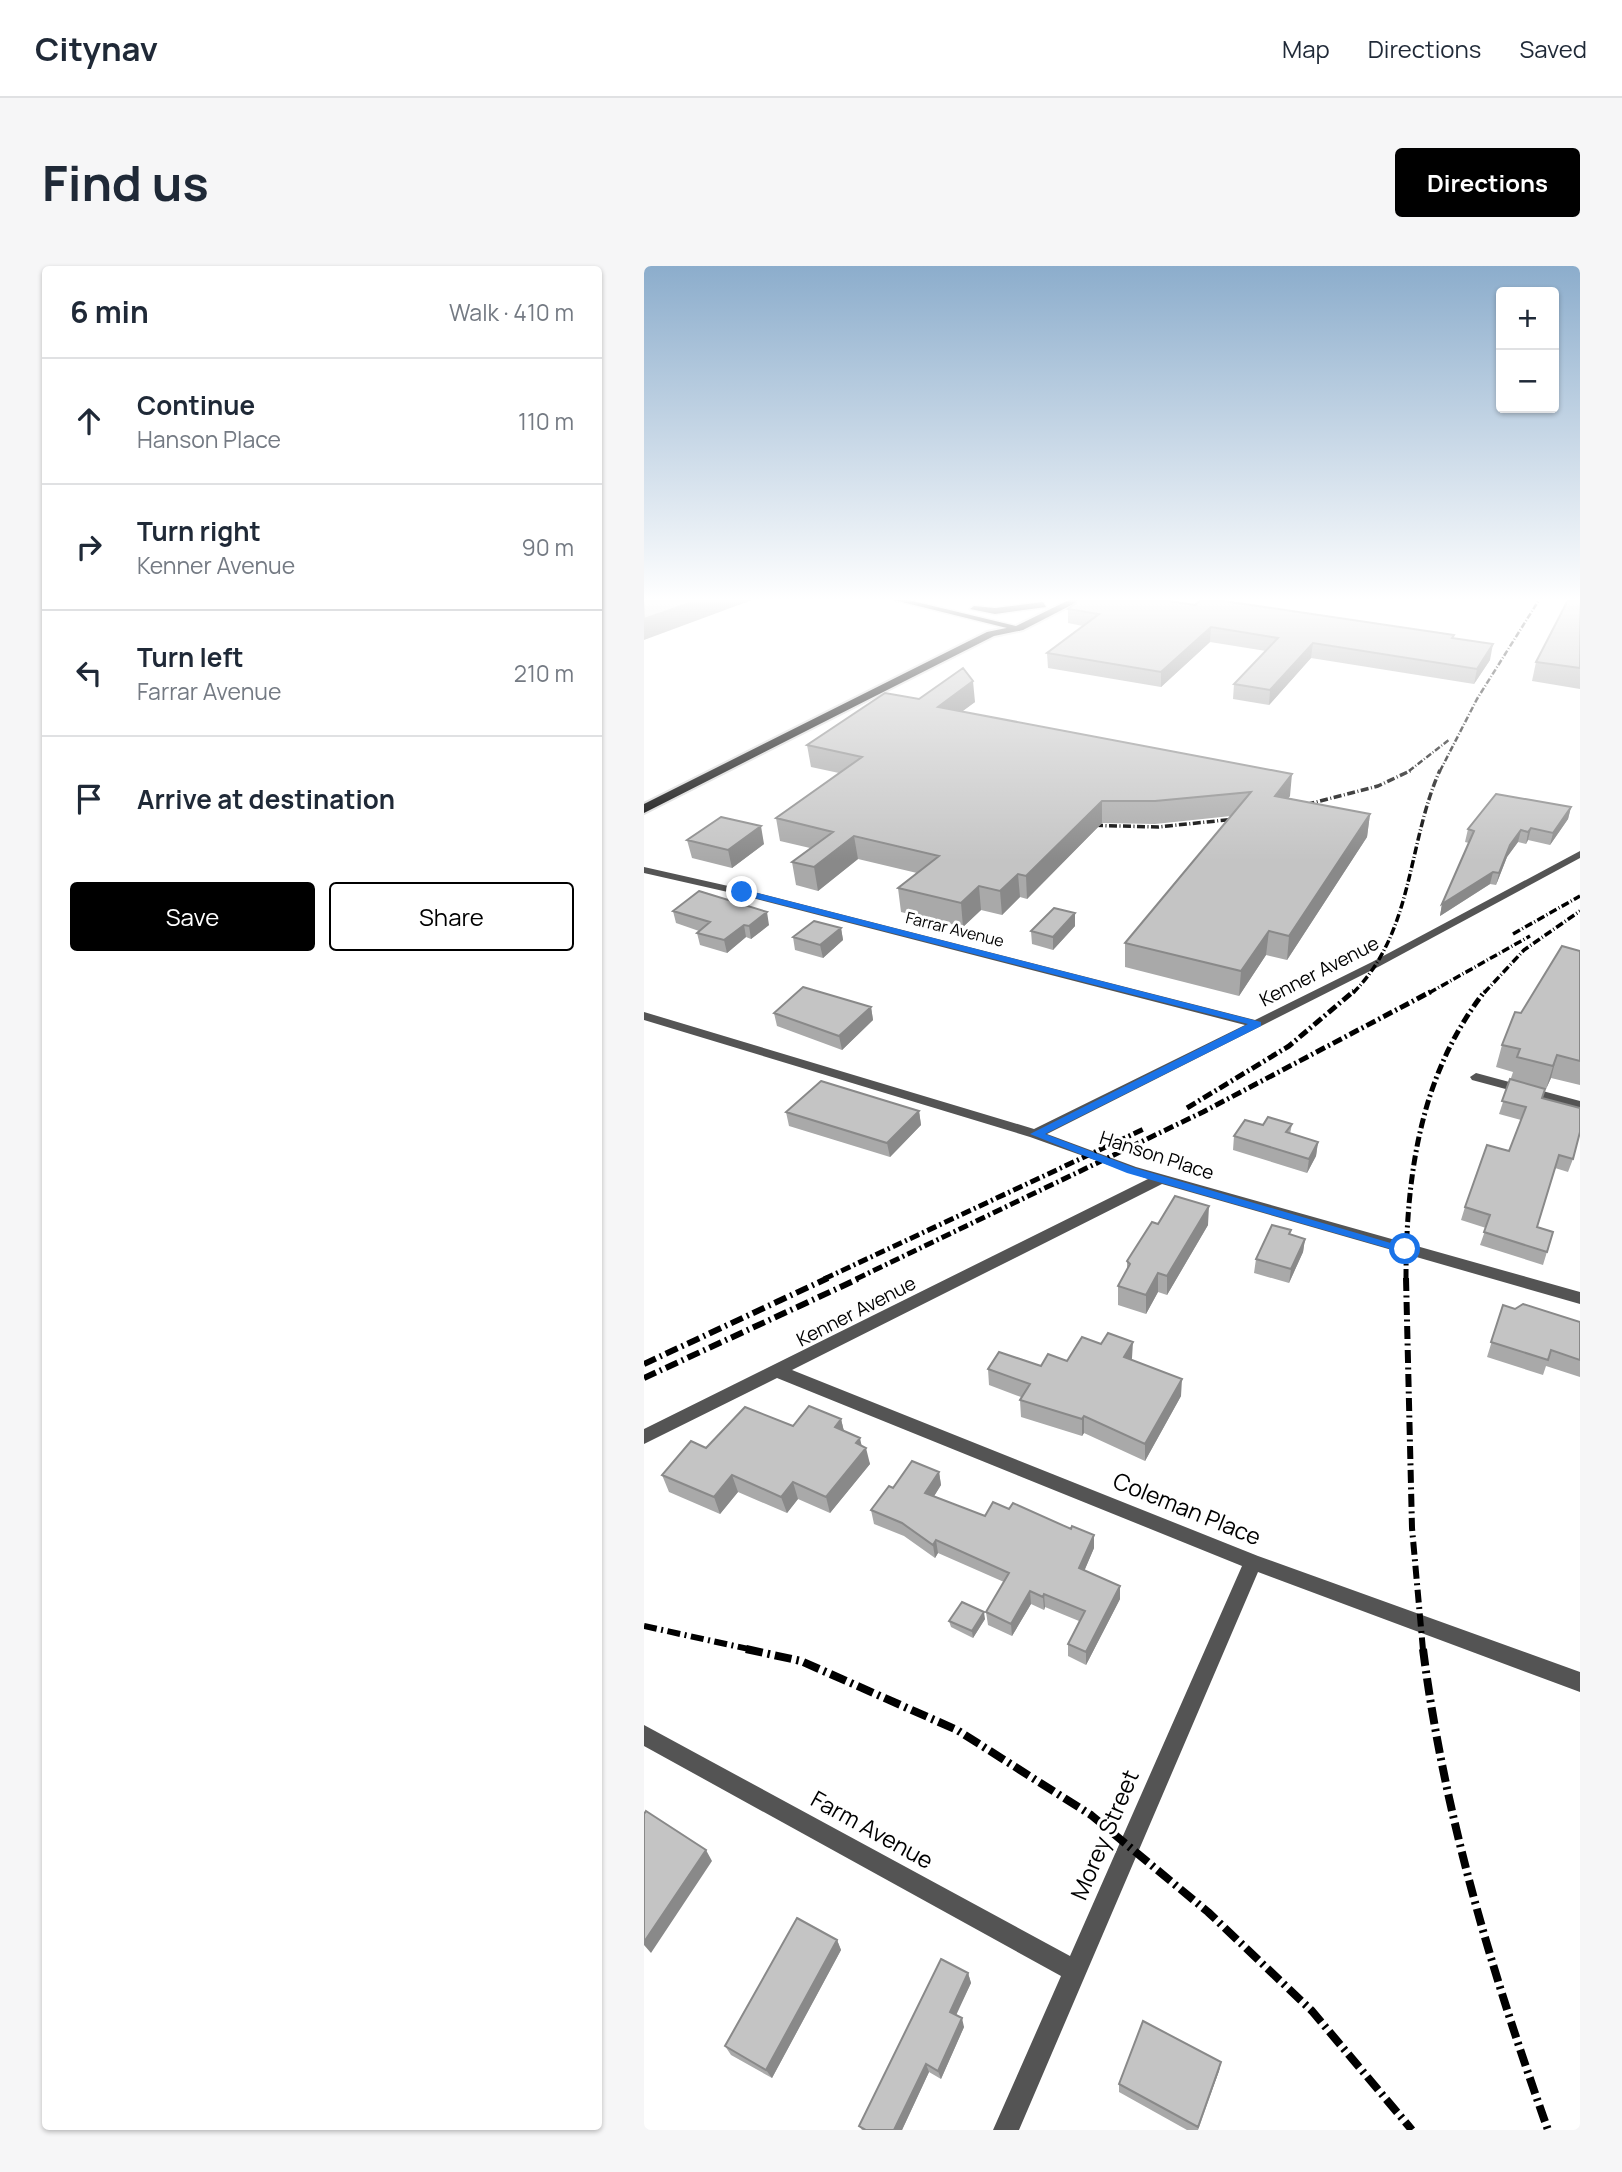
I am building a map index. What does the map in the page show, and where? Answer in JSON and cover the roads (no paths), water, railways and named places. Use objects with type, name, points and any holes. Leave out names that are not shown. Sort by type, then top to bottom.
[{"type":"highway","points":[[644,809],[886,687]]},
{"type":"street","name":"Kenner Avenue","points":[[1035,1134],[1376,964],[1580,854]]},
{"type":"street","name":"Farrar Avenue","points":[[645,871],[742,892],[1257,1024]]},
{"type":"street","name":"Hanson Place","points":[[644,1016],[1035,1134],[1160,1179],[1580,1298]]},
{"type":"street","points":[[1476,1077],[1580,1105]]},
{"type":"street","name":"Kenner Avenue","points":[[644,1437],[1160,1179]]},
{"type":"street","name":"Coleman Place","points":[[779,1371],[1253,1562],[1580,1682]]},
{"type":"street","name":"Morey Street","points":[[1006,2130],[1253,1562]]},
{"type":"street","name":"Farm Avenue","points":[[644,1735],[1075,1971]]},
{"type":"railway","points":[[1440,771],[1485,687]]},
{"type":"railway","points":[[1409,771],[1450,739]]},
{"type":"railway","points":[[1293,808],[1378,786],[1412,770]]},
{"type":"railway","points":[[1353,993],[1373,969],[1388,943],[1399,915],[1429,798],[1440,770]]},
{"type":"railway","points":[[1081,825],[1158,827],[1245,818]]},
{"type":"railway","points":[[1513,934],[1580,896]]},
{"type":"railway","points":[[1484,993],[1524,950],[1580,911]]},
{"type":"railway","points":[[1429,993],[1530,936]]},
{"type":"railway","points":[[1187,1108],[1289,1046],[1354,991]]},
{"type":"railway","points":[[856,1279],[1203,1112],[1432,991]]},
{"type":"railway","points":[[1406,1279],[1409,1202],[1414,1164],[1431,1091],[1463,1023],[1485,991]]},
{"type":"railway","points":[[824,1279],[1144,1129]]},
{"type":"railway","points":[[644,1364],[828,1278]]},
{"type":"railway","points":[[644,1378],[860,1278]]},
{"type":"railway","points":[[1406,1279],[1412,1528],[1423,1650]]},
{"type":"railway","points":[[644,1626],[753,1650]]},
{"type":"railway","points":[[746,1649],[801,1661],[957,1730],[1091,1815],[1208,1912],[1312,2011],[1412,2130]]},
{"type":"railway","points":[[1423,1649],[1444,1772],[1472,1892],[1508,2012],[1548,2130]]}]
